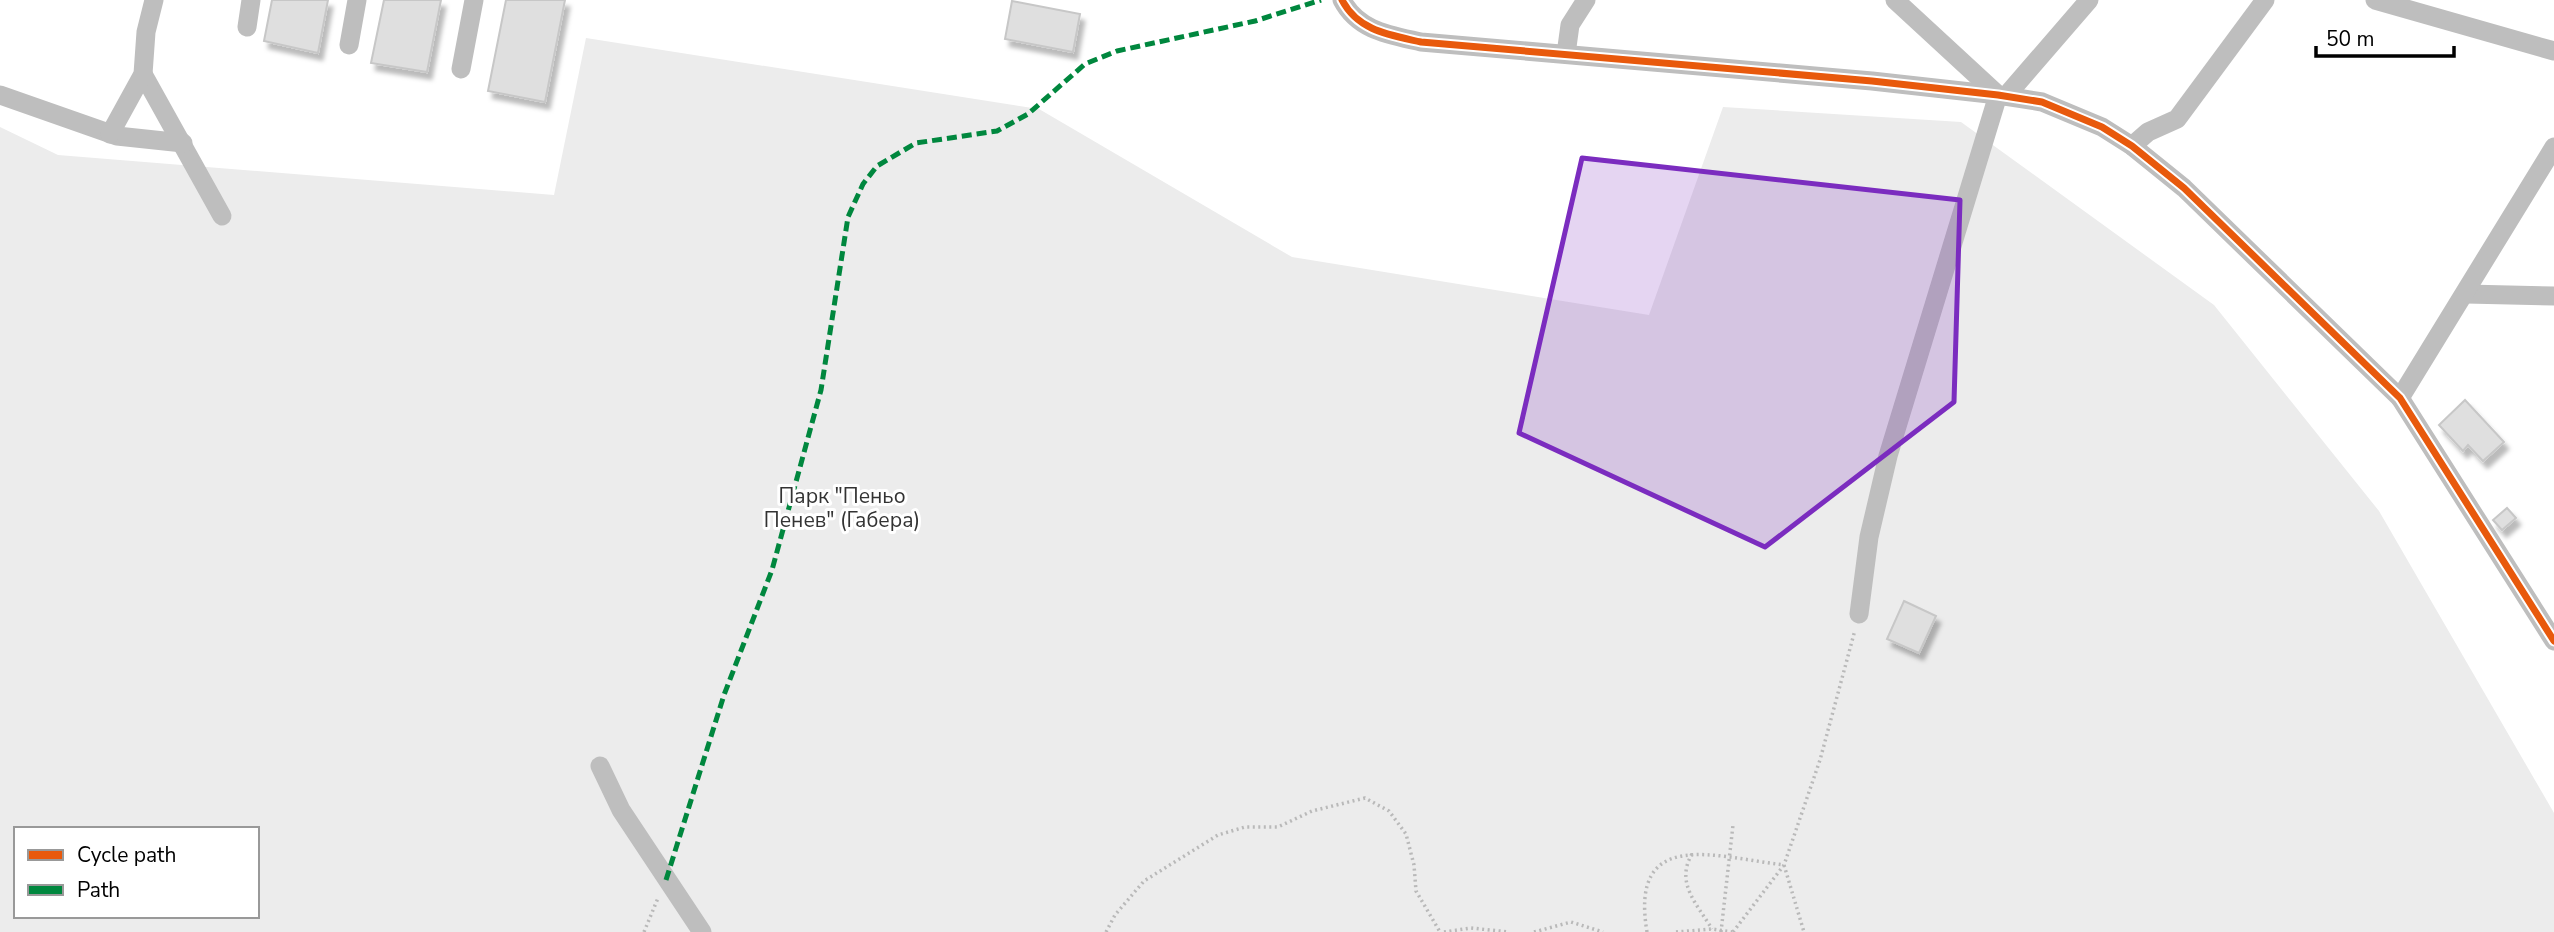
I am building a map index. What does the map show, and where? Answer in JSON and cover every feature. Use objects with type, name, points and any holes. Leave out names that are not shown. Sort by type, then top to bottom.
[{"type":"street","points":[[110,134],[143,74],[146,32],[154,0]]},
{"type":"street","points":[[247,27],[251,0]]},
{"type":"street","points":[[349,45],[357,0]]},
{"type":"street","points":[[461,69],[474,0]]},
{"type":"street","points":[[1342,0],[1349,13],[1364,25],[1421,42],[2002,96],[2042,102],[2072,112],[2132,146],[2220,221],[2400,398],[2554,641]]},
{"type":"street","points":[[1566,54],[1570,26],[1586,0]]},
{"type":"street","points":[[1895,0],[2002,96]]},
{"type":"street","points":[[1860,614],[1869,537],[1888,456],[2002,96],[2089,0]]},
{"type":"street","points":[[2132,146],[2148,132],[2177,120],[2265,0]]},
{"type":"street","points":[[2375,0],[2554,51]]},
{"type":"street","points":[[143,74],[222,216]]},
{"type":"street","points":[[0,95],[110,134],[183,143]]},
{"type":"street","points":[[2400,398],[2554,147]]},
{"type":"street","points":[[2466,294],[2554,296]]},
{"type":"street","points":[[600,766],[621,810],[702,932]]},
{"type":"path","points":[[1676,932],[1712,929],[1732,932],[1784,865],[1820,760],[1860,614]]},
{"type":"path","points":[[1106,932],[1115,915],[1144,881],[1218,835],[1244,827],[1278,827],[1312,811],[1365,797],[1389,811],[1406,834],[1414,865],[1416,891],[1442,932],[1471,928],[1509,932]]},
{"type":"path","points":[[1721,931],[1732,825]]},
{"type":"path","points":[[1647,932],[1642,902],[1654,869],[1667,858],[1692,854],[1784,865]]},
{"type":"path","points":[[1692,854],[1684,868],[1685,882],[1712,929]]},
{"type":"path","points":[[1784,865],[1804,932]]},
{"type":"path","points":[[644,932],[666,880]]},
{"type":"path","points":[[1534,932],[1571,922],[1603,932]]},
{"type":"highlighted area","points":[[1582,158],[1960,200],[1954,402],[1765,547],[1519,433]]},
{"type":"green space","name":"Парк \"Пеньо Пенев\" (Габера)","points":[[586,38],[1039,109],[1292,257],[1649,315],[1723,107],[1961,122],[2214,305],[2379,511],[2554,813],[2554,932],[0,932],[0,127],[58,155],[554,195]]},
{"type":"building","points":[[272,0],[328,0],[318,53],[264,41]]},
{"type":"building","points":[[384,0],[441,0],[427,72],[371,63]]},
{"type":"building","points":[[506,0],[565,0],[545,102],[488,91]]},
{"type":"building","points":[[1012,1],[1080,14],[1073,52],[1005,39]]},
{"type":"building","points":[[2465,400],[2504,442],[2483,461],[2468,445],[2463,451],[2439,425]]},
{"type":"building","points":[[2507,508],[2516,518],[2502,530],[2493,520]]},
{"type":"building","points":[[1904,601],[1936,616],[1919,653],[1887,639]]},
{"type":"marked path","points":[[666,880],[724,695],[772,570],[821,390],[848,217],[863,184],[877,166],[916,143],[997,131],[1028,114],[1085,64],[1117,51],[1255,21],[1321,0]]},
{"type":"cycle path","points":[[1342,0],[1357,19],[1366,25],[1387,34],[1421,42],[1872,81],[1998,95],[2042,102],[2102,127],[2132,146],[2184,188],[2400,398],[2554,641]]}]
